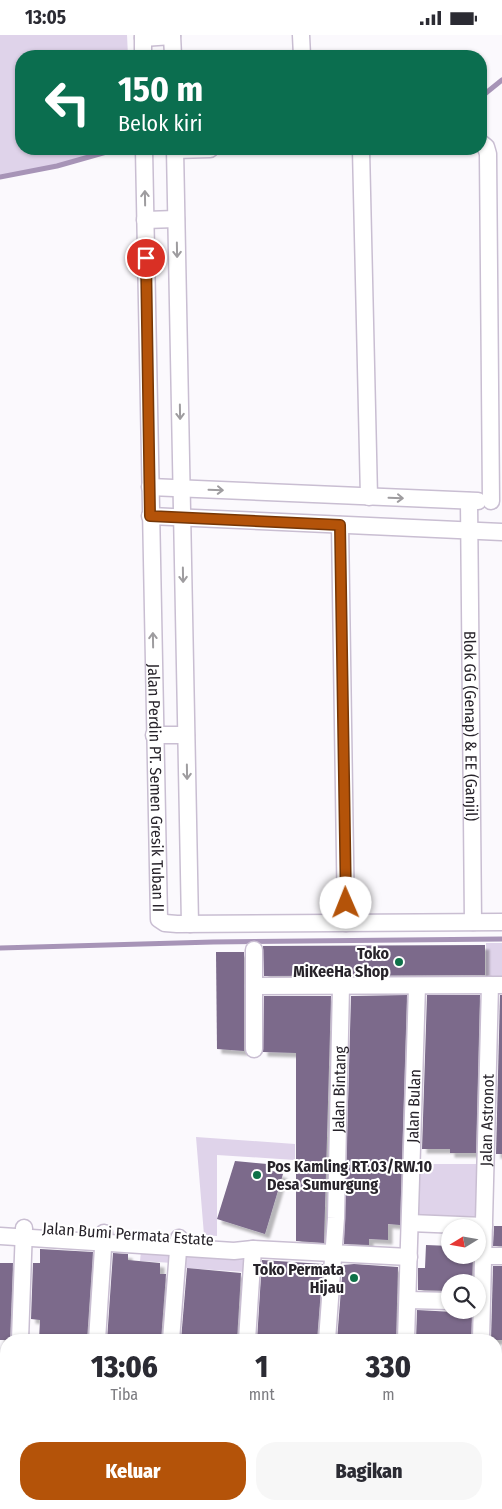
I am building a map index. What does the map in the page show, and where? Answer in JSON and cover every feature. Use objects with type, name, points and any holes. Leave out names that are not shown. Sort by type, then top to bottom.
[{"type":"street","points":[[301,35],[302,50]]},
{"type":"street","points":[[143,50],[142,36],[172,36],[173,50]]},
{"type":"street","name":"Jalan Perdin PT. Semen Gresik Tuban II","points":[[144,155],[158,914],[160,920],[165,923],[190,924],[175,155]]},
{"type":"street","points":[[362,155],[369,497]]},
{"type":"street","points":[[150,487],[496,502],[484,155]]},
{"type":"street","points":[[146,220],[176,219]]},
{"type":"street","name":"Blok GG (Genap) & EE (Ganjil)","points":[[469,501],[473,923]]},
{"type":"street","points":[[150,516],[502,532]]},
{"type":"street","points":[[340,525],[346,923]]},
{"type":"street","points":[[154,735],[186,735]]},
{"type":"street","points":[[190,924],[502,922]]},
{"type":"street","points":[[254,950],[254,1049]]},
{"type":"street","points":[[254,986],[496,985]]},
{"type":"street","name":"Jalan Astronot","points":[[484,1219],[496,985]]},
{"type":"street","name":"Jalan Bintang","points":[[327,1334],[336,1218],[341,986]]},
{"type":"street","name":"Jalan Bulan","points":[[406,1334],[417,986]]},
{"type":"street","points":[[410,1223],[441,1224]]},
{"type":"street","name":"Jalan Bumi Permata Estate","points":[[0,1227],[24,1233],[179,1243],[234,1251],[253,1249],[409,1257]]},
{"type":"street","points":[[20,1334],[24,1233]]},
{"type":"street","name":"Jalan Bumi Permata Estate","points":[[0,1236],[24,1233]]},
{"type":"street","points":[[97,1334],[104,1238]]},
{"type":"street","points":[[171,1334],[179,1243]]},
{"type":"street","points":[[247,1334],[253,1249]]},
{"type":"street","points":[[486,1256],[502,1256]]},
{"type":"street","points":[[408,1300],[441,1301]]},
{"type":"street","name":"Jalan Astronot","points":[[480,1319],[481,1334]]},
{"type":"shaded area","points":[[0,35],[127,35],[128,50],[15,50],[15,155],[96,155],[57,166],[0,177]]},
{"type":"shaded area","points":[[486,943],[502,943],[502,981],[486,981]]},
{"type":"shaded area","points":[[196,1137],[295,1144],[295,1160],[217,1155],[217,1236],[204,1235]]},
{"type":"shaded area","points":[[417,1164],[481,1164],[479,1219],[415,1219]]},
{"type":"shaded area","points":[[141,1251],[173,1253],[173,1263],[140,1261]]},
{"type":"shaded area","points":[[185,1254],[245,1258],[245,1272],[184,1268]]},
{"type":"building","points":[[485,945],[485,975],[264,976],[263,946]]},
{"type":"building","points":[[216,952],[244,952],[244,1051],[217,1049]]},
{"type":"building","points":[[407,995],[400,1225],[388,1224],[388,1240],[369,1239],[369,1245],[344,1244],[351,996]]},
{"type":"building","points":[[427,995],[480,995],[476,1153],[450,1153],[450,1149],[422,1149]]},
{"type":"building","points":[[500,995],[502,995],[502,1154],[496,1154]]},
{"type":"building","points":[[264,996],[331,996],[324,1243],[296,1241],[296,1053],[263,1052]]},
{"type":"building","points":[[235,1161],[267,1164],[266,1169],[283,1174],[265,1234],[217,1219]]},
{"type":"building","points":[[494,1226],[502,1226],[502,1246],[493,1246]]},
{"type":"building","points":[[426,1245],[441,1246],[441,1264],[473,1264],[472,1274],[441,1274],[441,1291],[418,1290],[418,1268],[425,1268]]},
{"type":"building","points":[[40,1249],[93,1252],[87,1334],[39,1334],[40,1320],[31,1319],[33,1263],[40,1263]]},
{"type":"building","points":[[113,1253],[128,1254],[128,1260],[160,1263],[160,1274],[166,1274],[161,1334],[107,1334]]},
{"type":"building","points":[[262,1260],[323,1264],[317,1334],[257,1334]]},
{"type":"building","points":[[0,1263],[13,1263],[10,1334],[0,1334]]},
{"type":"building","points":[[343,1265],[398,1267],[396,1334],[337,1334]]},
{"type":"building","points":[[493,1266],[502,1266],[502,1334],[491,1334]]},
{"type":"building","points":[[187,1268],[241,1273],[237,1334],[182,1334]]},
{"type":"building","points":[[417,1310],[441,1311],[441,1319],[472,1319],[471,1334],[416,1334]]},
{"type":"waterway","points":[[487,92],[502,80]]},
{"type":"waterway","points":[[0,177],[57,166],[96,155]]},
{"type":"waterway","points":[[0,948],[213,942],[502,939]]},
{"type":"place","name":"Toko MiKeeHa Shop","points":[[399,962]]},
{"type":"place","name":"Pos Kamling RT.03/RW.10 Desa Sumurgung","points":[[257,1175]]},
{"type":"place","name":"Toko Permata Hijau","points":[[354,1278]]},
{"type":"route","points":[[146,258],[150,516],[340,525],[346,903]]}]
